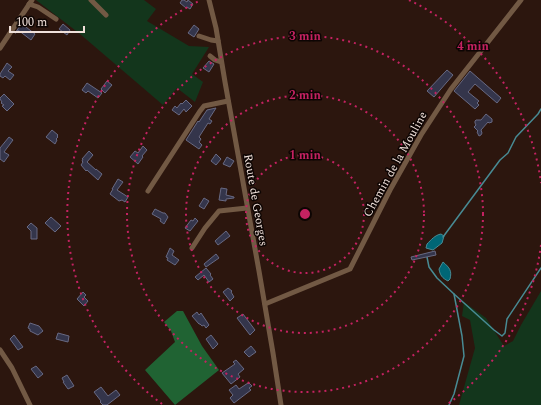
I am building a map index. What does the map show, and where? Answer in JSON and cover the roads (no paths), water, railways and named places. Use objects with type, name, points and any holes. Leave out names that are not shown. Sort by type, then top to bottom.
[{"type":"street","points":[[91,0],[106,15]]},
{"type":"street","name":"Route de Georges","points":[[209,0],[218,41],[265,304],[281,405]]},
{"type":"street","name":"Chemin de la Mouline","points":[[265,304],[350,269],[390,190],[421,136],[451,89],[521,0]]},
{"type":"street","points":[[0,48],[31,2],[56,19]]},
{"type":"street","points":[[199,36],[218,41]]},
{"type":"street","points":[[210,56],[221,62]]},
{"type":"street","points":[[148,191],[200,110],[204,106],[228,101]]},
{"type":"street","points":[[192,248],[205,228],[219,211],[247,208]]},
{"type":"street","points":[[0,350],[12,368],[30,405]]},
{"type":"water","points":[[441,234],[444,236],[442,243],[433,250],[426,248],[427,244],[432,239]]},
{"type":"water","points":[[443,262],[451,272],[450,279],[448,281],[439,271]]},
{"type":"waterway","points":[[443,237],[500,160],[508,153],[516,137],[541,109]]},
{"type":"waterway","points":[[427,257],[429,267],[437,278],[454,294],[462,336],[464,356],[454,394],[449,405]]},
{"type":"waterway","points":[[454,294],[502,336],[505,333],[507,319],[541,268]]}]
